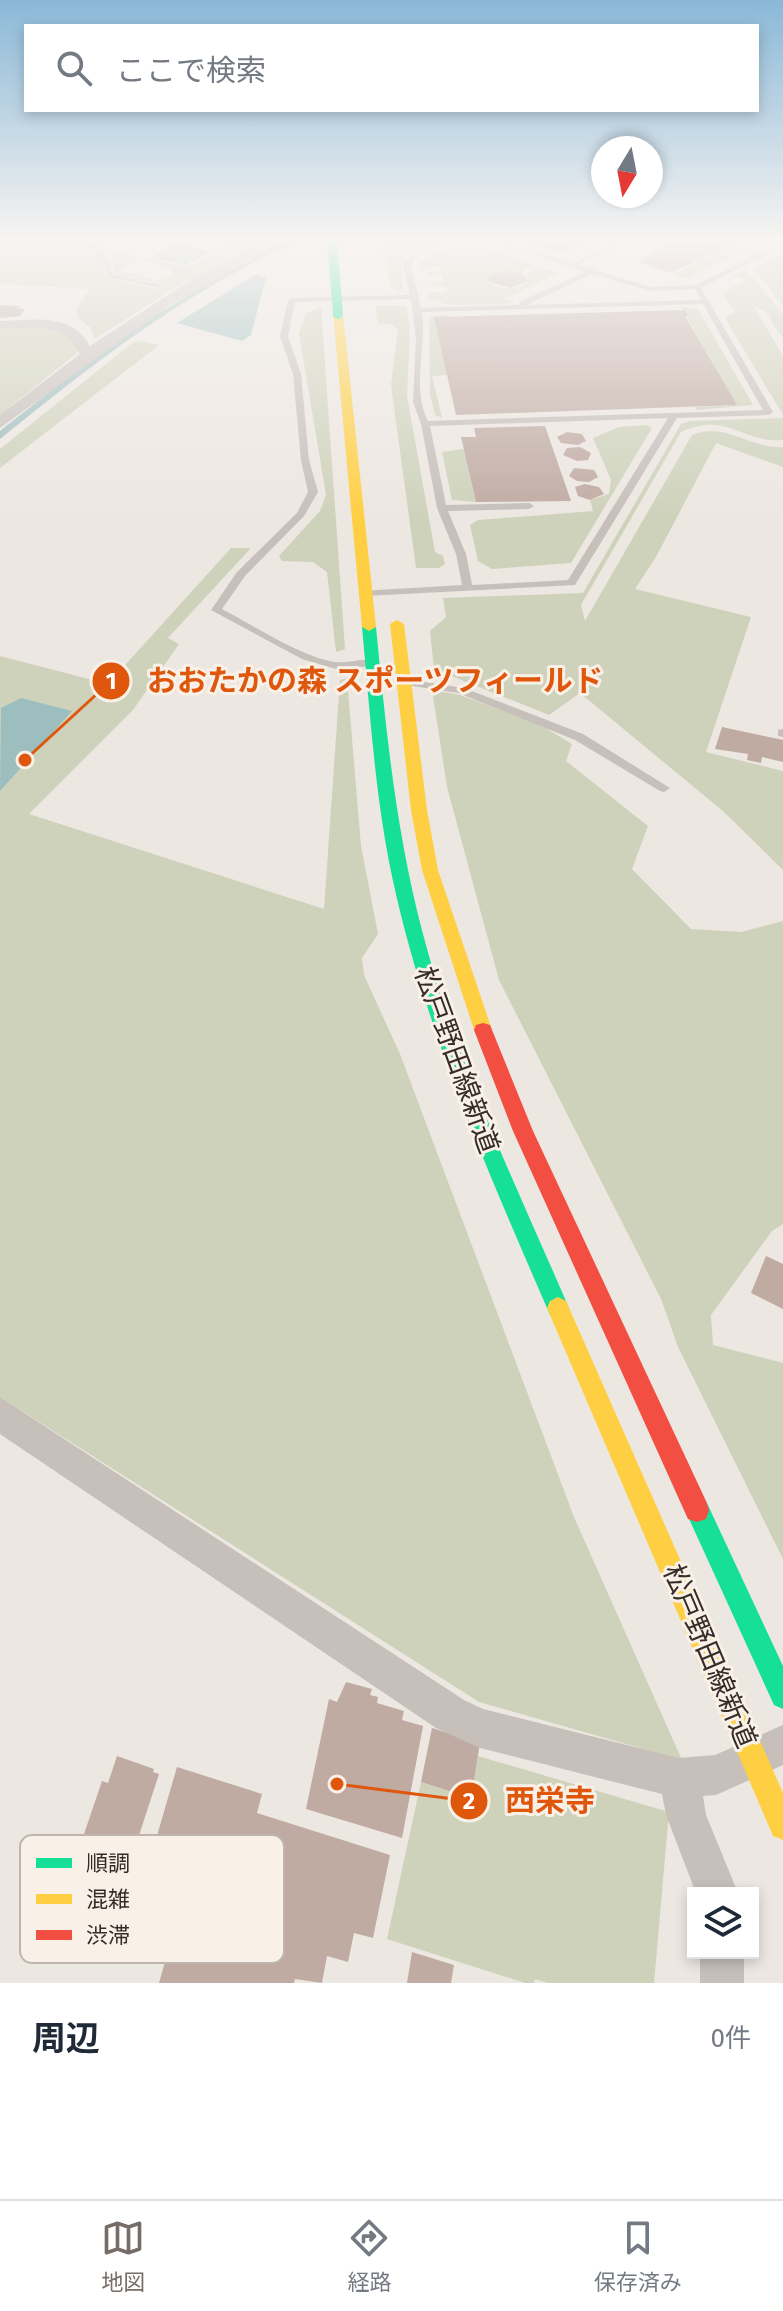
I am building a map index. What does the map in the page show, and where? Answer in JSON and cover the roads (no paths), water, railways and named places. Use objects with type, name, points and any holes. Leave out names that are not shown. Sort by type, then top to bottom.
[{"type":"main road","name":"松戸野田線新道","points":[[340,333],[372,663],[397,869],[450,1051],[482,1136],[768,1751],[783,1826]]},
{"type":"main road","name":"松戸野田線新道","points":[[392,584],[430,870],[470,998],[523,1131],[783,1696]]},
{"type":"street","points":[[74,333],[80,336],[87,354]]},
{"type":"street","points":[[0,423],[116,333]]},
{"type":"street","points":[[0,1414],[450,1714],[480,1728],[679,1778],[716,1775],[768,1751]]},
{"type":"street","points":[[679,1778],[686,1815],[715,1887]]},
{"type":"street","points":[[722,1959],[722,1983]]},
{"type":"lane","points":[[285,333],[297,374],[305,460],[313,492],[301,514],[241,574],[216,610],[306,657],[336,666],[372,663]]},
{"type":"lane","points":[[421,333],[417,393],[442,508],[461,554],[468,588]]},
{"type":"lane","points":[[425,424],[769,412],[723,333]]},
{"type":"lane","points":[[365,593],[392,584],[468,588],[571,583],[674,415]]},
{"type":"lane","points":[[442,508],[529,506]]},
{"type":"lane","points":[[403,682],[460,690],[566,732],[664,788]]},
{"type":"water","points":[[130,333],[138,333],[0,439],[0,431]]},
{"type":"water","points":[[211,333],[252,333],[242,341]]},
{"type":"water","points":[[21,698],[72,711],[0,791],[1,708]]},
{"type":"place","name":"おおたかの森 スポーツフィールド","points":[[25,760]]},
{"type":"place","name":"西栄寺","points":[[337,1784]]}]
